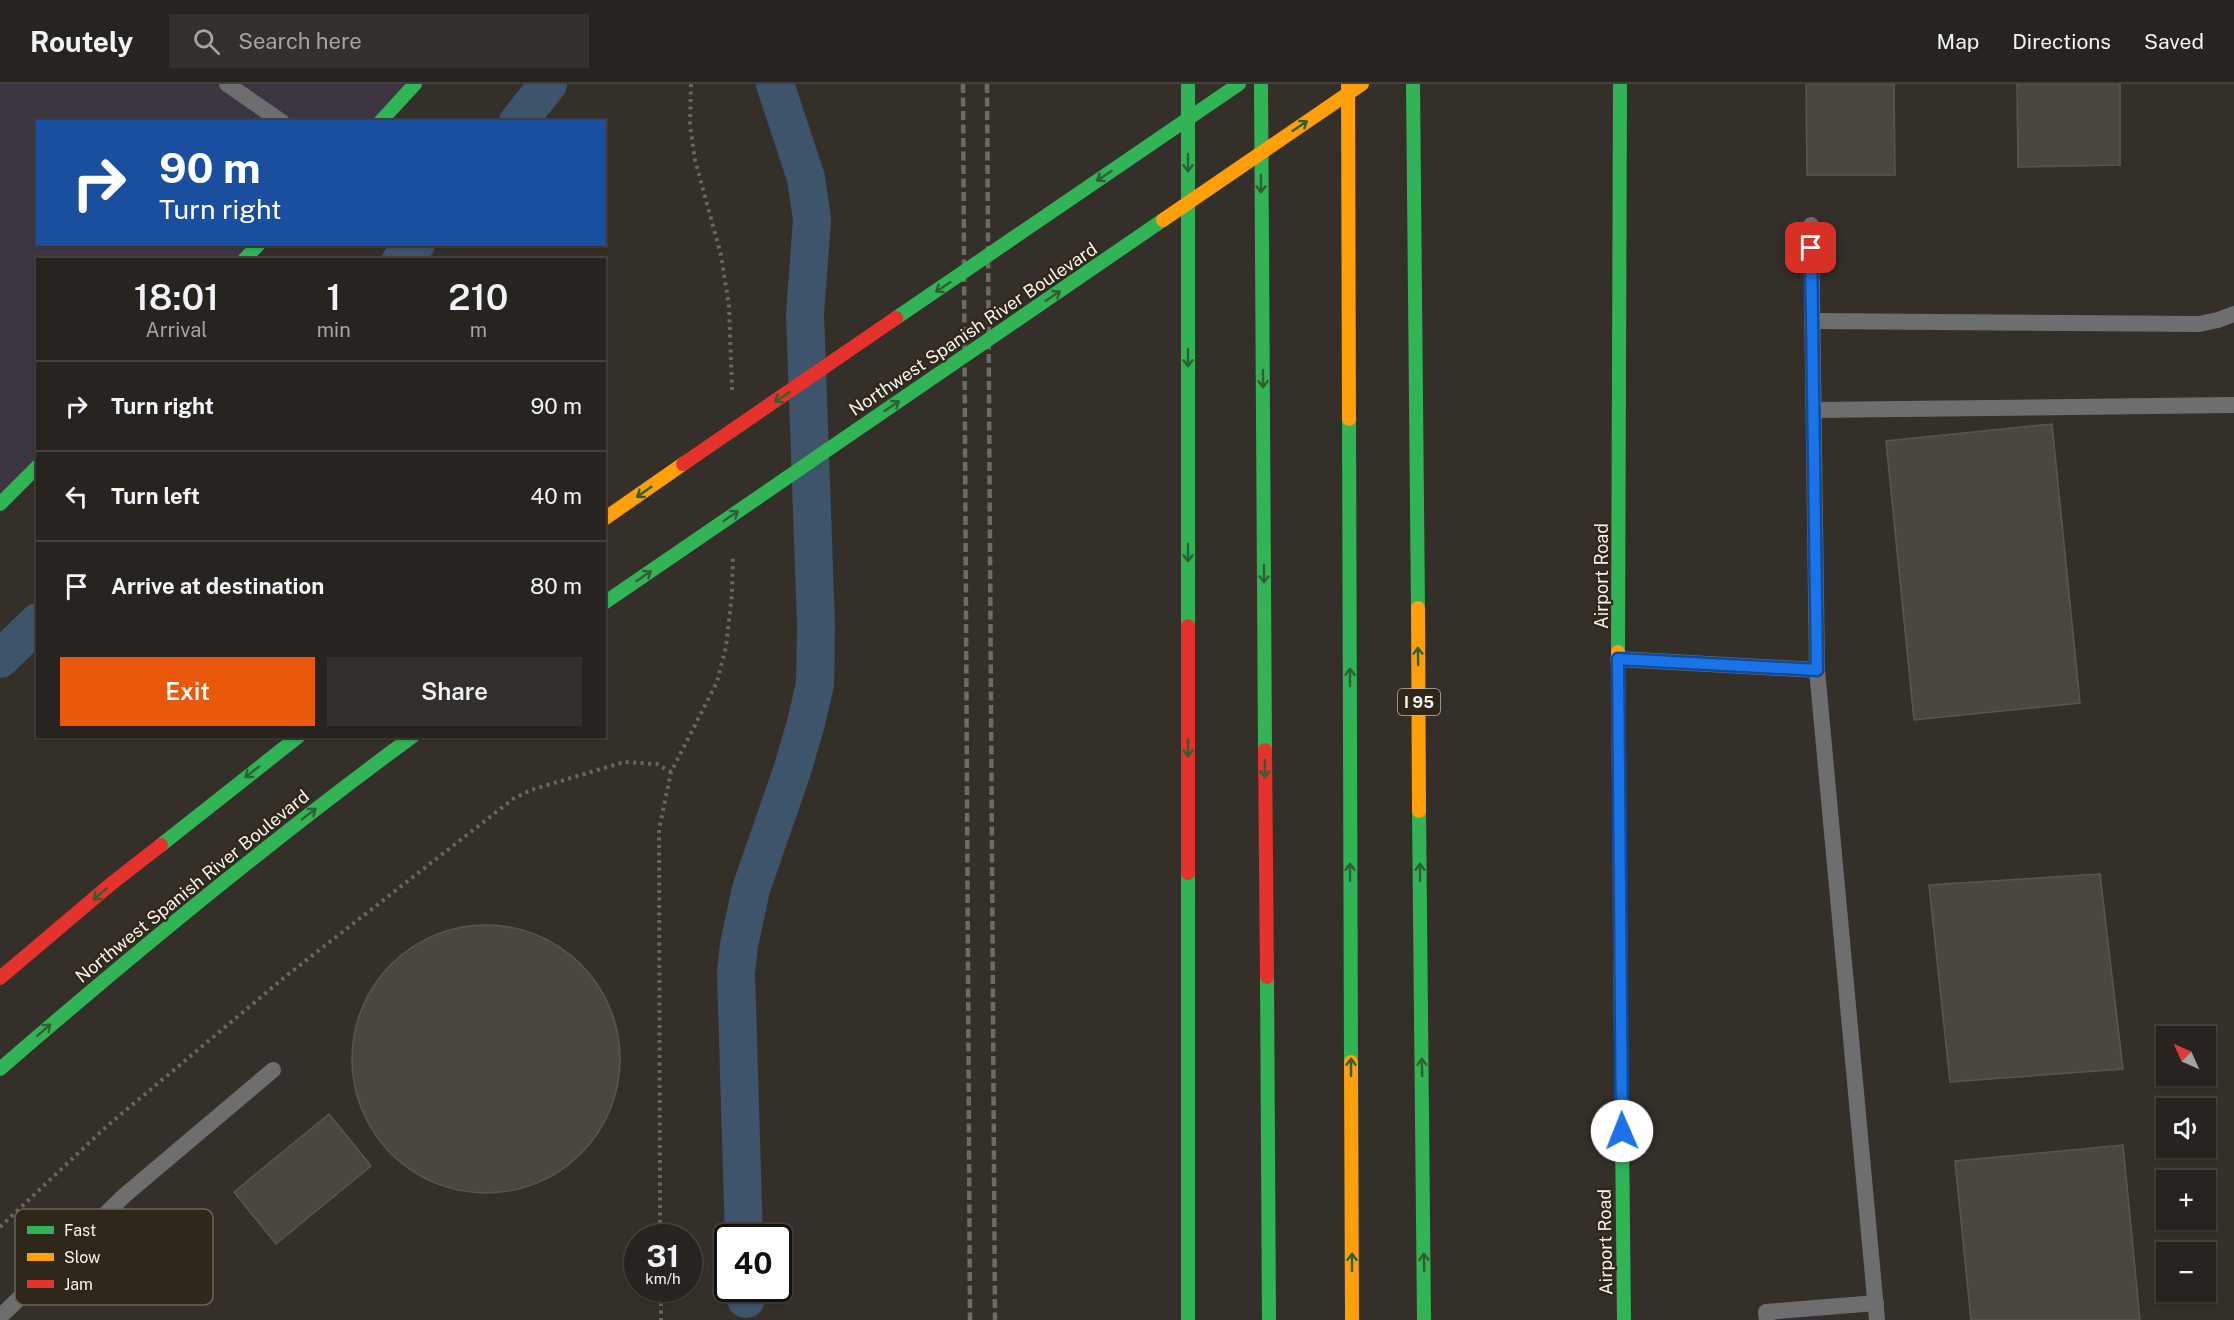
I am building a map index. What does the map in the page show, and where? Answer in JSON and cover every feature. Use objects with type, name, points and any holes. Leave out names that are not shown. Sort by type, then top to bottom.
[{"type":"main road","points":[[382,120],[415,84]]},
{"type":"main road","points":[[1188,84],[1188,1320]]},
{"type":"main road","points":[[606,518],[1239,84]]},
{"type":"main road","points":[[1261,84],[1269,1320]]},
{"type":"main road","points":[[1348,84],[1352,1320]]},
{"type":"main road","name":"Northwest Spanish River Boulevard","points":[[606,602],[1362,84]]},
{"type":"main road","name":"I 95","points":[[1413,84],[1424,1320]]},
{"type":"main road","name":"Airport Road","points":[[1620,84],[1618,659],[1624,1320]]},
{"type":"main road","points":[[246,258],[257,246]]},
{"type":"main road","points":[[0,504],[36,468]]},
{"type":"main road","points":[[0,978],[111,884],[295,738]]},
{"type":"main road","name":"Northwest Spanish River Boulevard","points":[[0,1069],[181,915],[410,738]]},
{"type":"lane","points":[[227,84],[279,120]]},
{"type":"lane","points":[[1811,225],[1817,670],[1877,1320]]},
{"type":"lane","points":[[1812,321],[2199,324],[2234,314]]},
{"type":"lane","points":[[1814,410],[2234,405]]},
{"type":"lane","points":[[1618,659],[1817,670]]},
{"type":"lane","points":[[110,1209],[273,1070]]},
{"type":"lane","points":[[0,1317],[15,1302]]},
{"type":"lane","points":[[1767,1320],[1766,1312],[1876,1303]]},
{"type":"path","points":[[691,84],[690,125],[695,160],[721,255],[729,306],[732,397]]},
{"type":"path","points":[[660,1224],[659,830],[671,772],[717,682],[726,647],[732,594],[733,551]]},
{"type":"path","points":[[19,1209],[107,1126],[268,991],[513,799],[531,790],[624,762],[657,764],[671,772]]},
{"type":"path","points":[[0,1227],[15,1213]]},
{"type":"path","points":[[661,1302],[661,1320]]},
{"type":"shaded area","points":[[0,84],[415,84],[381,120],[36,120],[36,246],[258,246],[245,258],[36,258],[36,467],[0,504]]},
{"type":"building","points":[[1806,84],[1894,84],[1895,175],[1807,175]]},
{"type":"building","points":[[2017,84],[2120,84],[2120,165],[2018,167]]},
{"type":"building","points":[[2052,424],[2080,703],[1914,720],[1886,441]]},
{"type":"building","points":[[2100,874],[2123,1069],[1950,1082],[1929,885]]},
{"type":"building","points":[[486,925],[512,928],[537,935],[571,955],[581,964],[590,974],[610,1008],[617,1033],[620,1059],[617,1085],[610,1110],[590,1144],[581,1154],[571,1163],[537,1183],[512,1190],[486,1193],[460,1190],[435,1183],[401,1163],[391,1154],[382,1144],[362,1110],[355,1085],[352,1059],[355,1033],[362,1008],[382,974],[391,964],[401,955],[435,935],[460,928]]},
{"type":"building","points":[[329,1114],[371,1166],[276,1244],[234,1192]]},
{"type":"building","points":[[2123,1145],[2140,1320],[1971,1320],[1955,1161]]},
{"type":"waterway","points":[[520,120],[548,84]]},
{"type":"waterway","points":[[744,1224],[736,973],[739,945],[751,889],[792,771],[815,684],[816,625],[805,314],[812,220],[806,178],[775,84]]},
{"type":"waterway","points":[[403,258],[414,246]]},
{"type":"waterway","points":[[0,659],[36,624]]},
{"type":"railway","points":[[963,84],[970,1320]]},
{"type":"railway","points":[[987,84],[995,1320]]},
{"type":"traffic: fast","points":[[382,120],[415,84]]},
{"type":"traffic: fast","points":[[1188,84],[1188,626]]},
{"type":"traffic: fast","points":[[896,318],[1239,84]]},
{"type":"traffic: fast","points":[[1261,84],[1265,750]]},
{"type":"traffic: fast","points":[[1413,84],[1418,608]]},
{"type":"traffic: fast","points":[[1618,652],[1620,84]]},
{"type":"traffic: fast","points":[[683,549],[1163,220]]},
{"type":"traffic: fast","points":[[246,258],[257,246]]},
{"type":"traffic: fast","points":[[1349,419],[1351,1062]]},
{"type":"traffic: fast","points":[[0,504],[36,468]]},
{"type":"traffic: fast","points":[[606,602],[683,549]]},
{"type":"traffic: fast","points":[[161,845],[296,738]]},
{"type":"traffic: fast","points":[[0,1069],[203,898],[410,738]]},
{"type":"traffic: fast","points":[[1419,811],[1424,1320]]},
{"type":"traffic: fast","points":[[1188,873],[1188,1320]]},
{"type":"traffic: fast","points":[[1267,977],[1269,1320]]},
{"type":"traffic: fast","points":[[1621,1040],[1624,1320]]},
{"type":"traffic: slow","points":[[1348,84],[1349,419]]},
{"type":"traffic: slow","points":[[1163,220],[1362,84]]},
{"type":"traffic: slow","points":[[606,518],[683,464]]},
{"type":"traffic: slow","points":[[1418,608],[1419,811]]},
{"type":"traffic: slow","points":[[1618,652],[1621,1040]]},
{"type":"traffic: slow","points":[[1351,1062],[1352,1320]]},
{"type":"traffic: jam","points":[[683,464],[896,318]]},
{"type":"traffic: jam","points":[[1188,626],[1188,873]]},
{"type":"traffic: jam","points":[[1265,750],[1267,977]]},
{"type":"traffic: jam","points":[[0,978],[161,845]]},
{"type":"route","points":[[1622,1131],[1618,659],[1817,670],[1811,248]]}]
